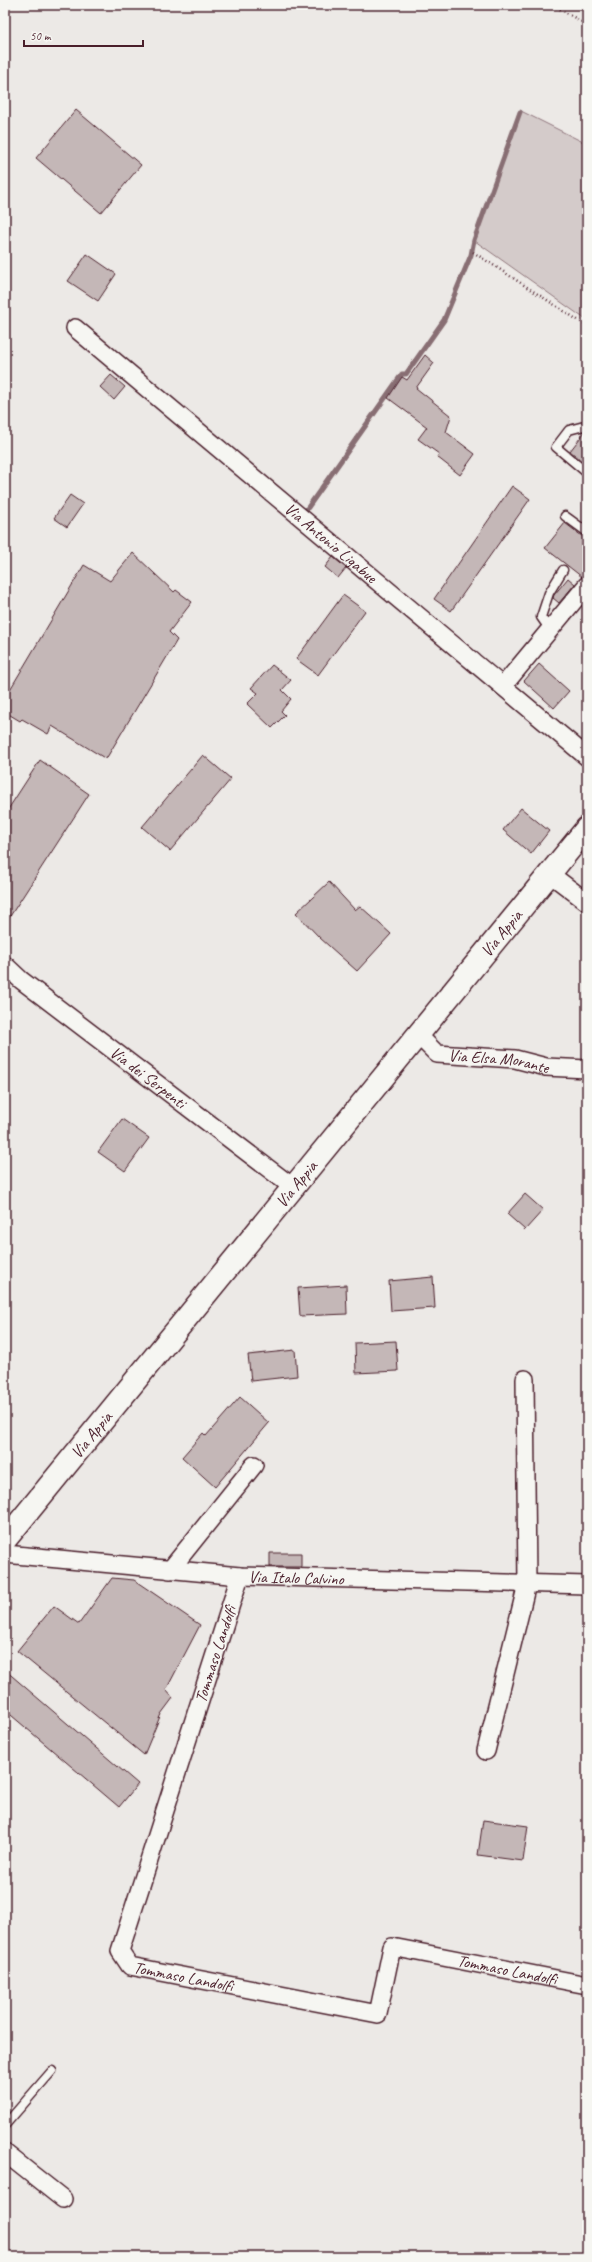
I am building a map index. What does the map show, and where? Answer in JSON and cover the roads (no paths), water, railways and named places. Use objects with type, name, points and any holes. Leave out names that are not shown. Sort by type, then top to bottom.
[{"type":"main road","name":"Via Appia","points":[[5,1540],[587,828]]},
{"type":"street","name":"Via Antonio Ligabue","points":[[75,328],[587,757]]},
{"type":"street","points":[[503,686],[587,585]]},
{"type":"street","points":[[550,874],[587,902]]},
{"type":"street","name":"Via dei Serpenti","points":[[5,965],[21,980],[294,1188]]},
{"type":"street","name":"Via Elsa Morante","points":[[418,1035],[437,1054],[515,1059],[546,1067],[587,1069]]},
{"type":"street","points":[[486,1751],[527,1584],[524,1379]]},
{"type":"street","points":[[170,1570],[254,1465]]},
{"type":"street","name":"Via Italo Calvino","points":[[5,1554],[240,1576],[587,1585]]},
{"type":"street","name":"Tommaso Landolfi","points":[[240,1576],[120,1951],[130,1966],[378,2014],[392,1947],[587,1985]]},
{"type":"street","points":[[5,2153],[62,2199]]},
{"type":"lane","points":[[587,428],[584,426],[569,430],[556,447],[587,473]]},
{"type":"lane","points":[[565,516],[587,532]]},
{"type":"lane","points":[[550,630],[541,617],[549,593],[563,570]]},
{"type":"lane","points":[[5,2125],[52,2071]]},
{"type":"waterway","points":[[304,513],[402,374],[406,374],[444,320],[471,255],[474,240],[520,112]]}]
